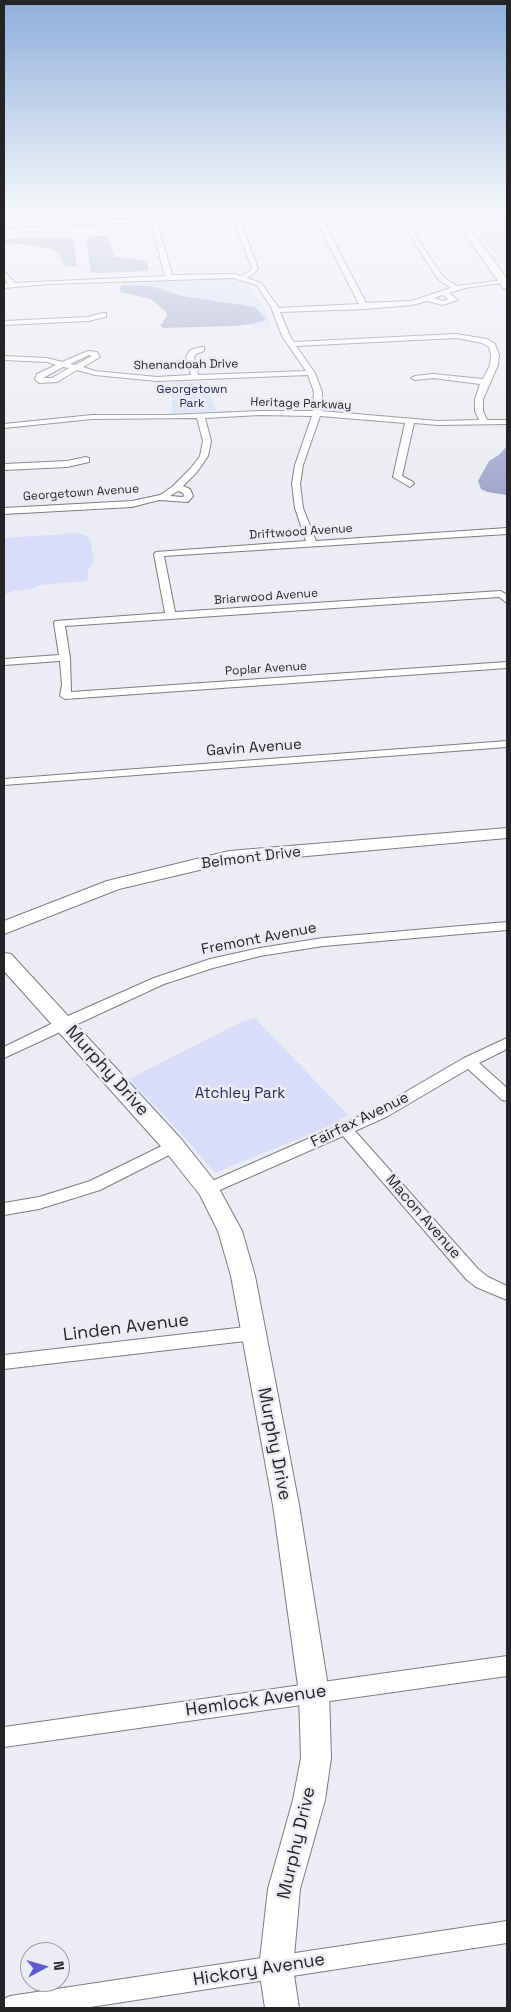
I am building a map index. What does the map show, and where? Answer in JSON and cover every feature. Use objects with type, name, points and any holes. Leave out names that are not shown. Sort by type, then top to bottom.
[{"type":"street","points":[[272,303],[291,344],[311,373],[318,392],[316,421],[299,465],[296,484],[299,508],[312,544]]},
{"type":"street","points":[[276,310],[415,303]]},
{"type":"street","points":[[4,323],[88,319],[103,315]]},
{"type":"street","points":[[291,344],[456,336],[475,338],[489,343],[495,355],[494,365],[485,382],[478,406],[484,423]]},
{"type":"street","points":[[195,377],[190,357],[200,349]]},
{"type":"street","points":[[81,355],[96,355],[95,359],[54,380],[42,381],[39,379],[40,376],[63,364],[81,355]]},
{"type":"street","name":"Shenandoah Drive","points":[[4,358],[36,359],[95,373],[133,378],[311,373]]},
{"type":"street","points":[[415,378],[433,376],[485,382]]},
{"type":"street","name":"Heritage Parkway","points":[[4,426],[92,417],[200,416],[260,413],[317,414],[410,421],[507,422]]},
{"type":"street","name":"Georgetown Avenue","points":[[160,498],[177,487],[194,470],[206,450],[207,436],[200,416]]},
{"type":"street","points":[[410,421],[397,477],[410,484]]},
{"type":"street","points":[[4,467],[67,464],[86,460]]},
{"type":"street","name":"Georgetown Avenue","points":[[4,511],[132,504],[160,498],[184,500],[189,496],[187,491],[177,487]]},
{"type":"street","name":"Driftwood Avenue","points":[[171,616],[159,554],[507,531]]},
{"type":"street","name":"Briarwood Avenue","points":[[65,658],[59,623],[501,594],[507,600]]},
{"type":"street","points":[[4,662],[65,658]]},
{"type":"street","name":"Poplar Avenue","points":[[65,658],[67,685],[65,696],[507,664]]},
{"type":"street","name":"Gavin Avenue","points":[[4,782],[507,744]]},
{"type":"street","name":"Belmont Drive","points":[[4,928],[113,885],[229,857],[507,833]]},
{"type":"street","name":"Fremont Avenue","points":[[4,1053],[64,1023],[159,981],[236,958],[323,942],[507,926]]},
{"type":"street","name":"Murphy Drive","points":[[4,959],[174,1146],[208,1189],[230,1231],[244,1276],[286,1505],[314,1693],[316,1758],[308,1800],[284,1889],[276,1968],[282,2008]]},
{"type":"street","name":"Fairfax Avenue","points":[[208,1189],[346,1130],[383,1112],[469,1062],[507,1044]]},
{"type":"street","points":[[469,1062],[507,1096]]},
{"type":"street","name":"Macon Avenue","points":[[346,1130],[472,1274],[482,1282],[507,1293]]},
{"type":"street","points":[[4,1209],[39,1203],[95,1186],[174,1146]]},
{"type":"street","name":"Linden Avenue","points":[[4,1362],[254,1333]]},
{"type":"street","name":"Hemlock Avenue","points":[[4,1737],[507,1666]]},
{"type":"street","name":"Hickory Avenue","points":[[14,2008],[507,1932]]},
{"type":"green space","points":[[228,303],[262,303],[272,327],[253,328],[253,324],[261,322],[255,307]]},
{"type":"green space","name":"Georgetown Park","points":[[207,381],[216,411],[172,413],[172,382]]},
{"type":"green space","points":[[79,533],[87,536],[90,540],[94,561],[88,570],[88,579],[86,581],[40,585],[31,589],[4,594],[4,538]]},
{"type":"green space","name":"Atchley Park","points":[[255,1018],[348,1115],[332,1125],[215,1173],[187,1140],[129,1079],[241,1022]]},
{"type":"shaded area","points":[[155,303],[228,303],[255,307],[265,320],[253,324],[235,326],[163,328],[160,326],[167,316],[166,312]]},
{"type":"shaded area","points":[[507,446],[507,495],[487,492],[481,489],[478,481],[489,461],[499,455]]}]
